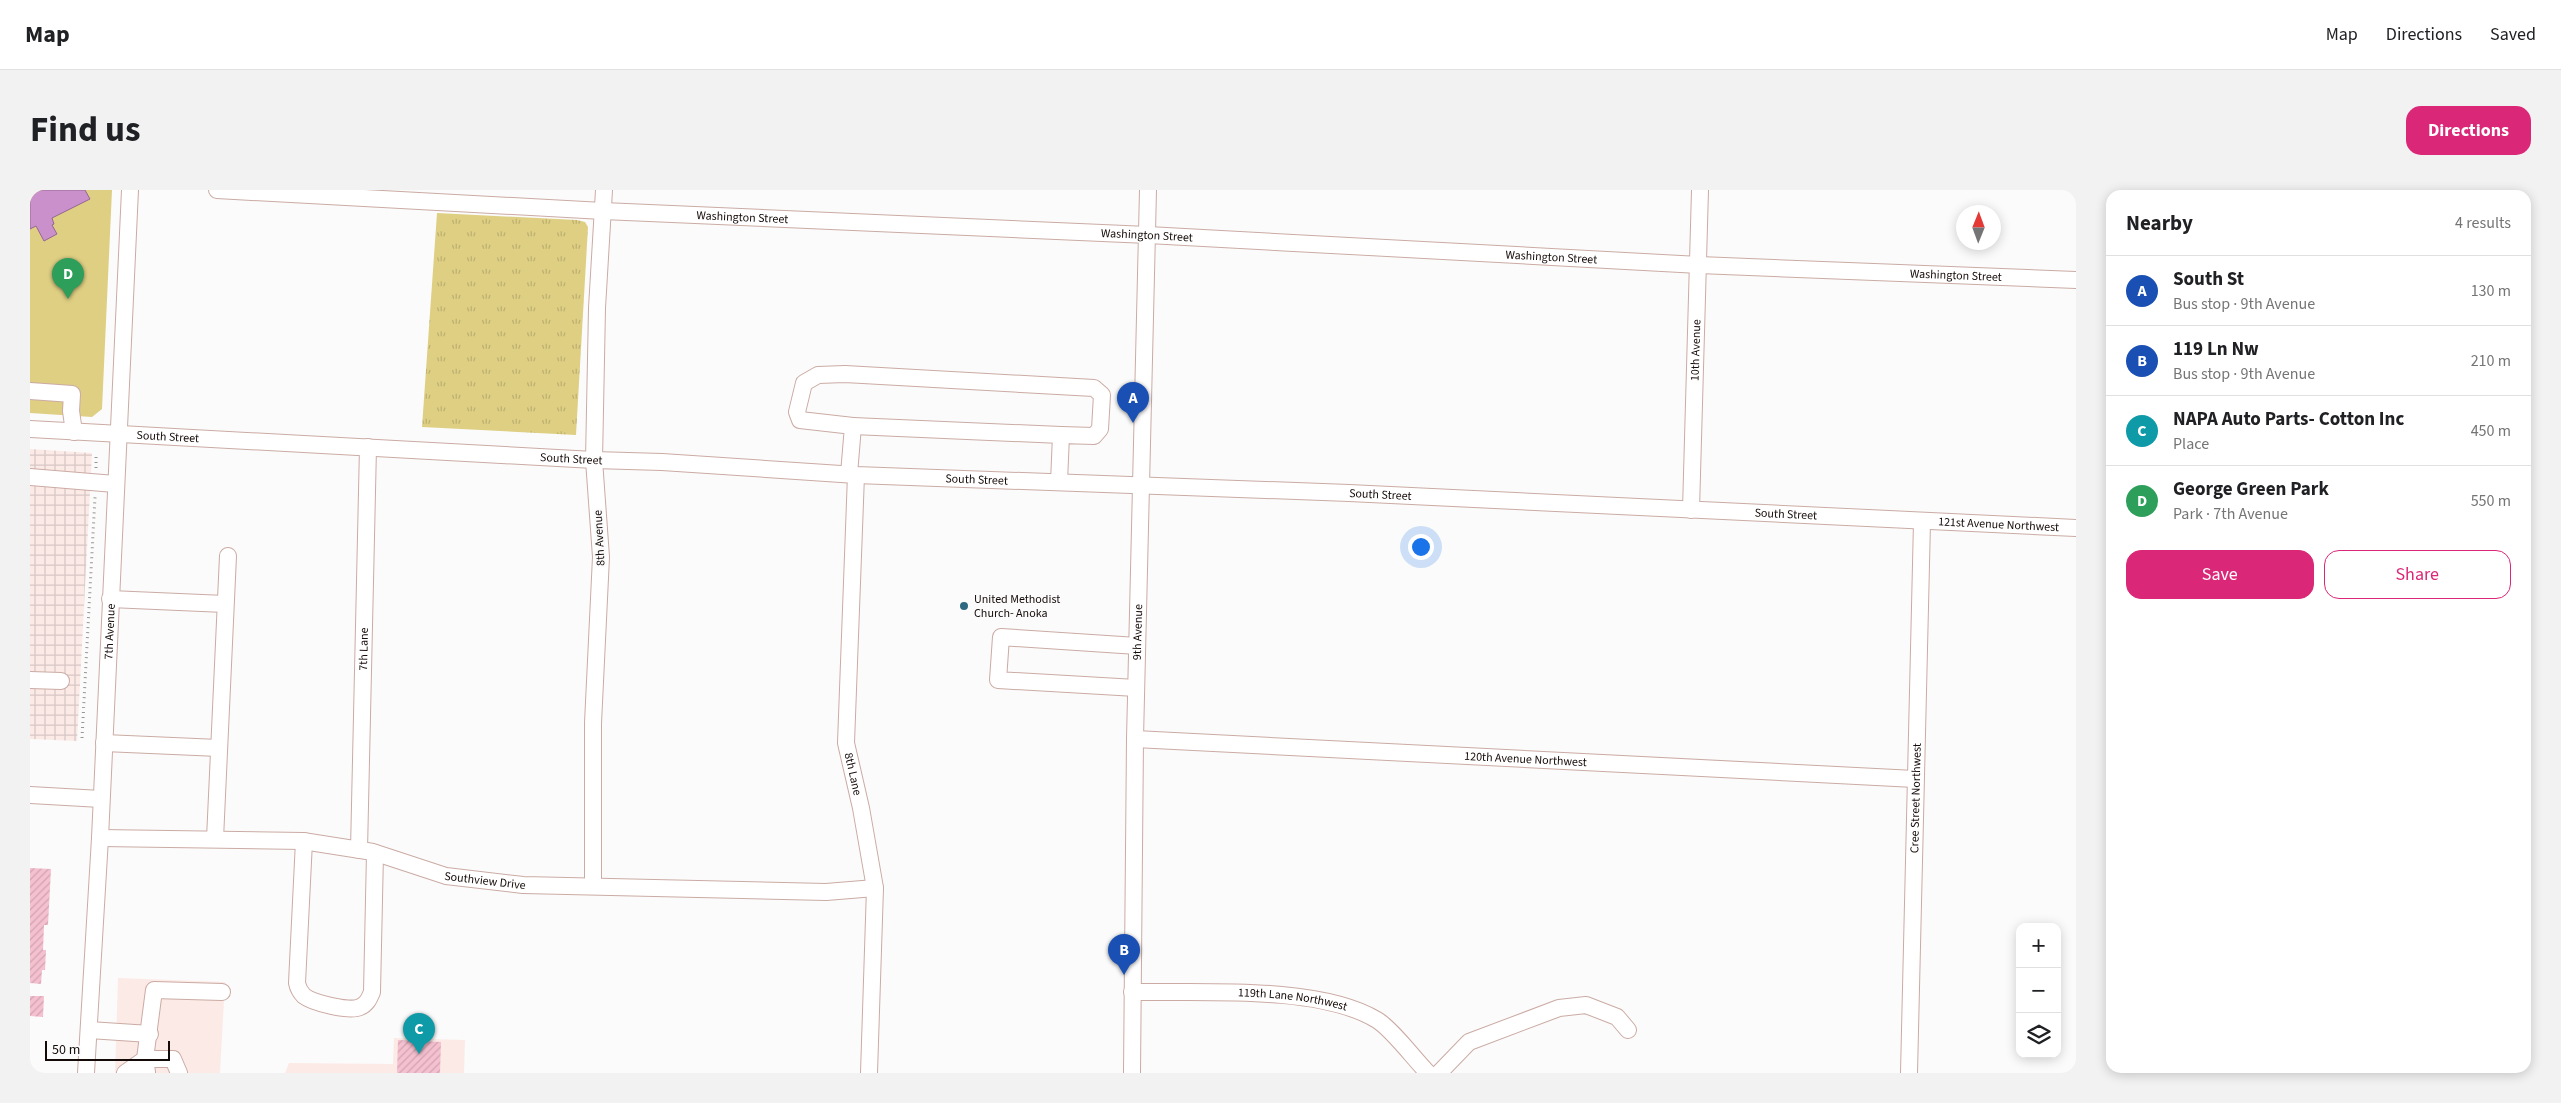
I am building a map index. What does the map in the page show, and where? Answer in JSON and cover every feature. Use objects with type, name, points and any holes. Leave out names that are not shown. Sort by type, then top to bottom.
[{"type":"street","name":"7th Avenue","points":[[86,1073],[100,838],[117,435],[130,190]]},
{"type":"street","name":"Washington Street","points":[[217,190],[603,211],[1148,234],[1699,265],[2076,280]]},
{"type":"street","name":"8th Avenue","points":[[593,886],[593,723],[601,557],[594,460],[597,308],[604,190]]},
{"type":"street","name":"9th Avenue","points":[[1132,1073],[1135,739],[1148,190]]},
{"type":"street","name":"10th Avenue","points":[[1691,510],[1700,190]]},
{"type":"street","points":[[845,374],[1094,388],[1102,395],[1100,429],[1094,436],[853,426],[800,420],[797,412],[804,383],[818,375],[845,374]]},
{"type":"street","points":[[30,391],[72,394],[71,411],[74,432]]},
{"type":"street","name":"8th Lane","points":[[853,426],[846,743],[861,808],[875,888],[869,1073]]},
{"type":"street","name":"South Street","points":[[30,429],[594,460],[662,462],[852,474],[1140,485],[1922,522]]},
{"type":"street","points":[[1059,482],[1062,435]]},
{"type":"street","name":"7th Lane","points":[[304,841],[297,983],[299,990],[304,996],[313,1001],[349,1010],[359,1008],[367,1003],[372,992],[367,852],[368,447]]},
{"type":"street","points":[[30,477],[115,484]]},
{"type":"street","name":"121st Avenue Northwest","points":[[1922,522],[2076,528]]},
{"type":"street","name":"Cree Street Northwest","points":[[1909,1073],[1922,522]]},
{"type":"street","points":[[215,839],[228,556]]},
{"type":"street","points":[[110,598],[225,604]]},
{"type":"street","points":[[1136,688],[998,680],[1001,637],[1137,646]]},
{"type":"street","points":[[30,680],[61,681]]},
{"type":"street","name":"120th Avenue Northwest","points":[[1135,739],[1915,778]]},
{"type":"street","points":[[104,743],[220,748]]},
{"type":"street","points":[[30,795],[101,799]]},
{"type":"street","name":"Southview Drive","points":[[100,838],[304,841],[367,852],[446,876],[523,885],[826,892],[875,888]]},
{"type":"street","points":[[146,1065],[154,990],[222,992]]},
{"type":"street","name":"119th Lane Northwest","points":[[1132,992],[1250,993],[1336,1002],[1379,1021],[1428,1073]]},
{"type":"street","points":[[1439,1073],[1469,1042],[1559,1008],[1586,1004],[1616,1017],[1628,1030]]},
{"type":"street","points":[[88,1030],[150,1034]]},
{"type":"street","points":[[125,1073],[146,1065],[173,1059],[179,1073]]},
{"type":"path","points":[[82,738],[96,456]]},
{"type":"shaded area","points":[[30,190],[85,190],[90,199],[52,218],[54,224],[52,225],[57,234],[44,241],[36,226],[30,229]]},
{"type":"shaded area","points":[[30,449],[92,453],[77,741],[30,739]]},
{"type":"shaded area","points":[[118,978],[225,982],[220,1073],[115,1073]]},
{"type":"shaded area","points":[[394,1038],[465,1040],[464,1073],[285,1073],[289,1063],[393,1064]]},
{"type":"green space","points":[[30,190],[112,190],[102,409],[92,417],[30,413]]},
{"type":"green space","points":[[437,213],[577,220],[585,222],[588,227],[576,435],[422,427]]},
{"type":"building","points":[[30,868],[51,869],[48,925],[44,925],[43,950],[46,950],[45,970],[42,970],[41,984],[30,983]]},
{"type":"building","points":[[30,996],[44,996],[43,1017],[30,1016]]},
{"type":"building","points":[[398,1040],[441,1042],[440,1073],[397,1073]]},
{"type":"place","name":"George Green Park","points":[[68,299]]},
{"type":"place","name":"South St","points":[[1133,423]]},
{"type":"place","name":"United Methodist Church- Anoka","points":[[964,606]]},
{"type":"place","name":"119 Ln Nw","points":[[1124,975]]},
{"type":"place","name":"NAPA Auto Parts- Cotton Inc","points":[[419,1054]]}]
